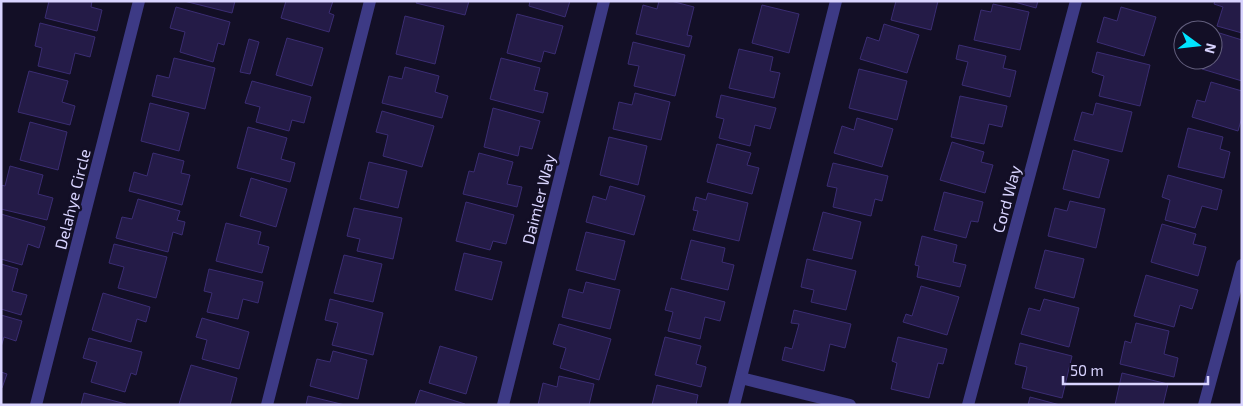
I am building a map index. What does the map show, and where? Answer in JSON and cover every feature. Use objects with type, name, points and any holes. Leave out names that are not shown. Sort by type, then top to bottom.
[{"type":"street","name":"Delahye Circle","points":[[36,405],[139,1]]},
{"type":"street","points":[[267,405],[370,1]]},
{"type":"street","name":"Daimler Way","points":[[503,405],[604,1]]},
{"type":"street","points":[[734,405],[836,1]]},
{"type":"street","name":"Cord Way","points":[[968,405],[1076,1]]},
{"type":"street","points":[[1204,405],[1242,264]]},
{"type":"street","points":[[741,378],[850,405]]},
{"type":"building","points":[[49,1],[92,1],[91,7],[102,10],[97,31],[45,18]]},
{"type":"building","points":[[184,1],[235,1],[232,13]]},
{"type":"building","points":[[286,1],[333,1],[329,13],[334,15],[329,32],[281,18]]},
{"type":"building","points":[[417,1],[469,1],[465,15],[416,3]]},
{"type":"building","points":[[530,1],[570,1],[565,17],[529,6]]},
{"type":"building","points":[[659,1],[671,1],[694,7],[687,35],[692,36],[689,47],[636,34],[643,5],[657,9]]},
{"type":"building","points":[[896,1],[938,1],[931,30],[891,20]]},
{"type":"building","points":[[1011,1],[1038,1],[1036,8]]},
{"type":"building","points":[[1215,1],[1242,1],[1242,33],[1223,28],[1223,20],[1219,20],[1223,7],[1214,4]]},
{"type":"building","points":[[993,4],[1029,12],[1020,50],[974,40],[981,10],[991,12]]},
{"type":"building","points":[[762,5],[799,14],[789,53],[752,43]]},
{"type":"building","points":[[176,7],[230,22],[224,45],[218,43],[213,62],[180,52],[185,32],[170,28]]},
{"type":"building","points":[[1121,7],[1156,17],[1144,56],[1097,42],[1104,17],[1117,21]]},
{"type":"building","points":[[517,14],[563,26],[555,54],[544,51],[541,62],[507,53]]},
{"type":"building","points":[[405,16],[444,26],[435,64],[396,54]]},
{"type":"building","points":[[40,23],[95,37],[90,57],[75,53],[70,74],[38,66],[42,48],[35,46]]},
{"type":"building","points":[[884,24],[919,35],[907,73],[860,59],[867,37],[879,41]]},
{"type":"building","points":[[1223,34],[1242,40],[1242,81],[1205,70],[1223,70]]},
{"type":"building","points":[[287,38],[323,48],[312,86],[276,75]]},
{"type":"building","points":[[249,39],[259,42],[250,74],[240,72]]},
{"type":"building","points":[[633,42],[685,55],[675,96],[634,86],[639,66],[628,64]]},
{"type":"building","points":[[959,45],[1006,56],[1003,68],[1016,71],[1010,97],[962,85],[968,62],[956,59]]},
{"type":"building","points":[[739,49],[773,57],[770,71],[780,73],[774,98],[729,88]]},
{"type":"building","points":[[1097,52],[1150,65],[1140,106],[1099,96],[1104,76],[1092,72]]},
{"type":"building","points":[[174,58],[215,68],[205,109],[152,96],[157,75],[169,78]]},
{"type":"building","points":[[501,58],[540,68],[534,90],[548,93],[543,113],[490,99]]},
{"type":"building","points":[[405,67],[439,76],[435,92],[448,96],[442,118],[382,103],[389,76],[402,79]]},
{"type":"building","points":[[859,69],[907,81],[897,120],[849,108]]},
{"type":"building","points":[[29,71],[68,81],[62,102],[75,106],[70,125],[18,112]]},
{"type":"building","points":[[252,81],[311,97],[304,123],[292,120],[289,131],[256,122],[260,107],[245,103]]},
{"type":"building","points":[[1211,82],[1242,91],[1242,117],[1238,131],[1192,117],[1197,100],[1205,102]]},
{"type":"building","points":[[635,93],[670,102],[661,140],[613,129],[619,102],[632,105]]},
{"type":"building","points":[[721,95],[776,108],[770,129],[755,125],[750,146],[719,138],[724,119],[716,117]]},
{"type":"building","points":[[960,96],[1007,106],[1002,127],[989,124],[984,144],[951,137]]},
{"type":"building","points":[[150,103],[189,113],[179,151],[141,141]]},
{"type":"building","points":[[1096,103],[1132,112],[1122,152],[1074,140],[1082,112],[1093,115]]},
{"type":"building","points":[[493,108],[540,121],[532,149],[520,146],[518,156],[484,147]]},
{"type":"building","points":[[382,111],[434,126],[422,167],[383,156],[388,135],[376,132]]},
{"type":"building","points":[[857,118],[893,129],[882,167],[834,153],[842,126],[854,130]]},
{"type":"building","points":[[30,122],[67,132],[58,170],[20,160]]},
{"type":"building","points":[[248,127],[287,138],[281,159],[295,163],[290,182],[237,168]]},
{"type":"building","points":[[1188,128],[1223,137],[1220,149],[1230,152],[1224,178],[1178,167]]},
{"type":"building","points":[[609,137],[647,146],[638,185],[600,175]]},
{"type":"building","points":[[952,142],[984,152],[981,162],[993,165],[985,193],[940,180]]},
{"type":"building","points":[[717,144],[751,153],[747,165],[759,168],[752,194],[707,182]]},
{"type":"building","points":[[1073,150],[1109,160],[1099,198],[1063,189]]},
{"type":"building","points":[[153,153],[184,161],[181,173],[190,175],[182,205],[129,191],[134,172],[147,176]]},
{"type":"building","points":[[479,153],[513,162],[507,184],[522,187],[517,207],[463,194],[469,171],[474,172]]},
{"type":"building","points":[[369,162],[407,171],[398,208],[360,199]]},
{"type":"building","points":[[833,163],[888,176],[882,201],[875,199],[871,216],[833,207],[837,188],[827,186]]},
{"type":"building","points":[[10,166],[43,175],[38,194],[53,198],[47,220],[1,209],[1,185],[5,186]]},
{"type":"building","points":[[1168,175],[1222,190],[1217,210],[1202,206],[1195,228],[1165,220],[1170,200],[1162,197]]},
{"type":"building","points":[[251,178],[287,189],[276,227],[240,216]]},
{"type":"building","points":[[610,186],[645,196],[634,235],[586,222],[593,196],[606,200]]},
{"type":"building","points":[[944,192],[983,202],[978,222],[971,221],[966,238],[934,230]]},
{"type":"building","points":[[708,193],[748,203],[739,241],[693,230],[698,211],[693,210],[696,197],[706,200]]},
{"type":"building","points":[[138,199],[180,211],[177,220],[185,222],[182,235],[173,232],[168,252],[116,238],[122,217],[132,219]]},
{"type":"building","points":[[1070,201],[1105,209],[1096,248],[1048,236],[1055,208],[1067,211]]},
{"type":"building","points":[[466,202],[514,215],[506,244],[493,241],[490,250],[456,241]]},
{"type":"building","points":[[354,208],[402,218],[393,259],[357,251],[360,239],[347,236]]},
{"type":"building","points":[[823,212],[861,222],[852,259],[813,250]]},
{"type":"building","points":[[1,214],[45,227],[39,248],[28,244],[22,265],[1,259]]},
{"type":"building","points":[[226,223],[261,232],[258,244],[269,247],[262,273],[216,261]]},
{"type":"building","points":[[1162,224],[1196,234],[1193,244],[1206,247],[1198,276],[1151,262]]},
{"type":"building","points":[[586,232],[625,241],[615,280],[576,270]]},
{"type":"building","points":[[922,236],[957,245],[953,262],[966,265],[960,287],[917,277],[919,266],[915,265]]},
{"type":"building","points":[[691,240],[725,248],[722,262],[734,265],[728,290],[681,279]]},
{"type":"building","points":[[114,244],[167,257],[156,298],[118,288],[124,267],[109,263]]},
{"type":"building","points":[[1045,250],[1084,259],[1074,298],[1035,288]]},
{"type":"building","points":[[464,253],[502,262],[492,300],[455,290]]},
{"type":"building","points":[[344,255],[382,264],[373,302],[334,293]]},
{"type":"building","points":[[807,259],[856,271],[846,310],[811,302],[814,290],[801,287]]},
{"type":"building","points":[[1,264],[18,269],[12,291],[27,295],[21,315],[1,309]]},
{"type":"building","points":[[209,269],[263,282],[258,303],[243,299],[238,319],[207,312],[212,293],[204,291]]},
{"type":"building","points":[[1146,275],[1198,290],[1192,309],[1180,305],[1174,327],[1134,316]]},
{"type":"building","points":[[586,282],[620,290],[610,329],[562,317],[569,289],[583,293]]},
{"type":"building","points":[[921,286],[959,297],[947,335],[903,322],[906,314],[912,316]]},
{"type":"building","points":[[671,288],[725,302],[720,321],[705,317],[700,339],[668,331],[673,312],[665,310]]},
{"type":"building","points":[[103,293],[150,307],[146,322],[137,319],[131,342],[92,330]]},
{"type":"building","points":[[330,299],[383,313],[373,355],[332,345],[338,323],[325,320]]},
{"type":"building","points":[[1044,299],[1079,308],[1069,347],[1021,334],[1029,308],[1040,311]]},
{"type":"building","points":[[794,310],[851,324],[845,348],[830,344],[824,371],[782,360],[785,347],[792,349],[799,324],[791,323]]},
{"type":"building","points":[[1,315],[22,321],[16,341],[4,337],[1,347]]},
{"type":"building","points":[[202,318],[249,332],[239,369],[202,359],[207,340],[196,337]]},
{"type":"building","points":[[1136,323],[1169,331],[1164,354],[1178,358],[1174,377],[1120,364],[1125,341],[1131,343]]},
{"type":"building","points":[[559,324],[611,339],[599,380],[560,368],[566,348],[553,344]]},
{"type":"building","points":[[665,337],[701,346],[696,364],[706,367],[701,387],[655,375]]},
{"type":"building","points":[[898,337],[947,349],[943,364],[938,363],[929,398],[891,389],[897,363],[892,361]]},
{"type":"building","points":[[89,338],[142,352],[136,375],[131,373],[125,392],[91,382],[97,362],[83,358]]},
{"type":"building","points":[[1020,343],[1072,356],[1062,398],[1022,388],[1027,367],[1015,364]]},
{"type":"building","points":[[440,346],[477,357],[466,394],[429,383]]},
{"type":"building","points":[[333,351],[367,360],[358,399],[310,386],[317,359],[330,362]]},
{"type":"building","points":[[191,365],[237,378],[230,405],[179,404]]},
{"type":"building","points":[[1,372],[7,374],[2,388],[1,388]]},
{"type":"building","points":[[1122,373],[1168,384],[1163,405],[1115,405]]},
{"type":"building","points":[[559,376],[594,384],[589,405],[538,405],[543,383],[557,387]]},
{"type":"building","points":[[657,385],[698,395],[696,405],[652,405]]},
{"type":"building","points":[[420,390],[465,404],[465,405],[415,405]]},
{"type":"building","points":[[84,393],[126,404],[126,405],[81,405]]},
{"type":"building","points":[[308,396],[345,405],[306,405]]},
{"type":"building","points":[[1030,397],[1060,405],[1028,405]]}]
